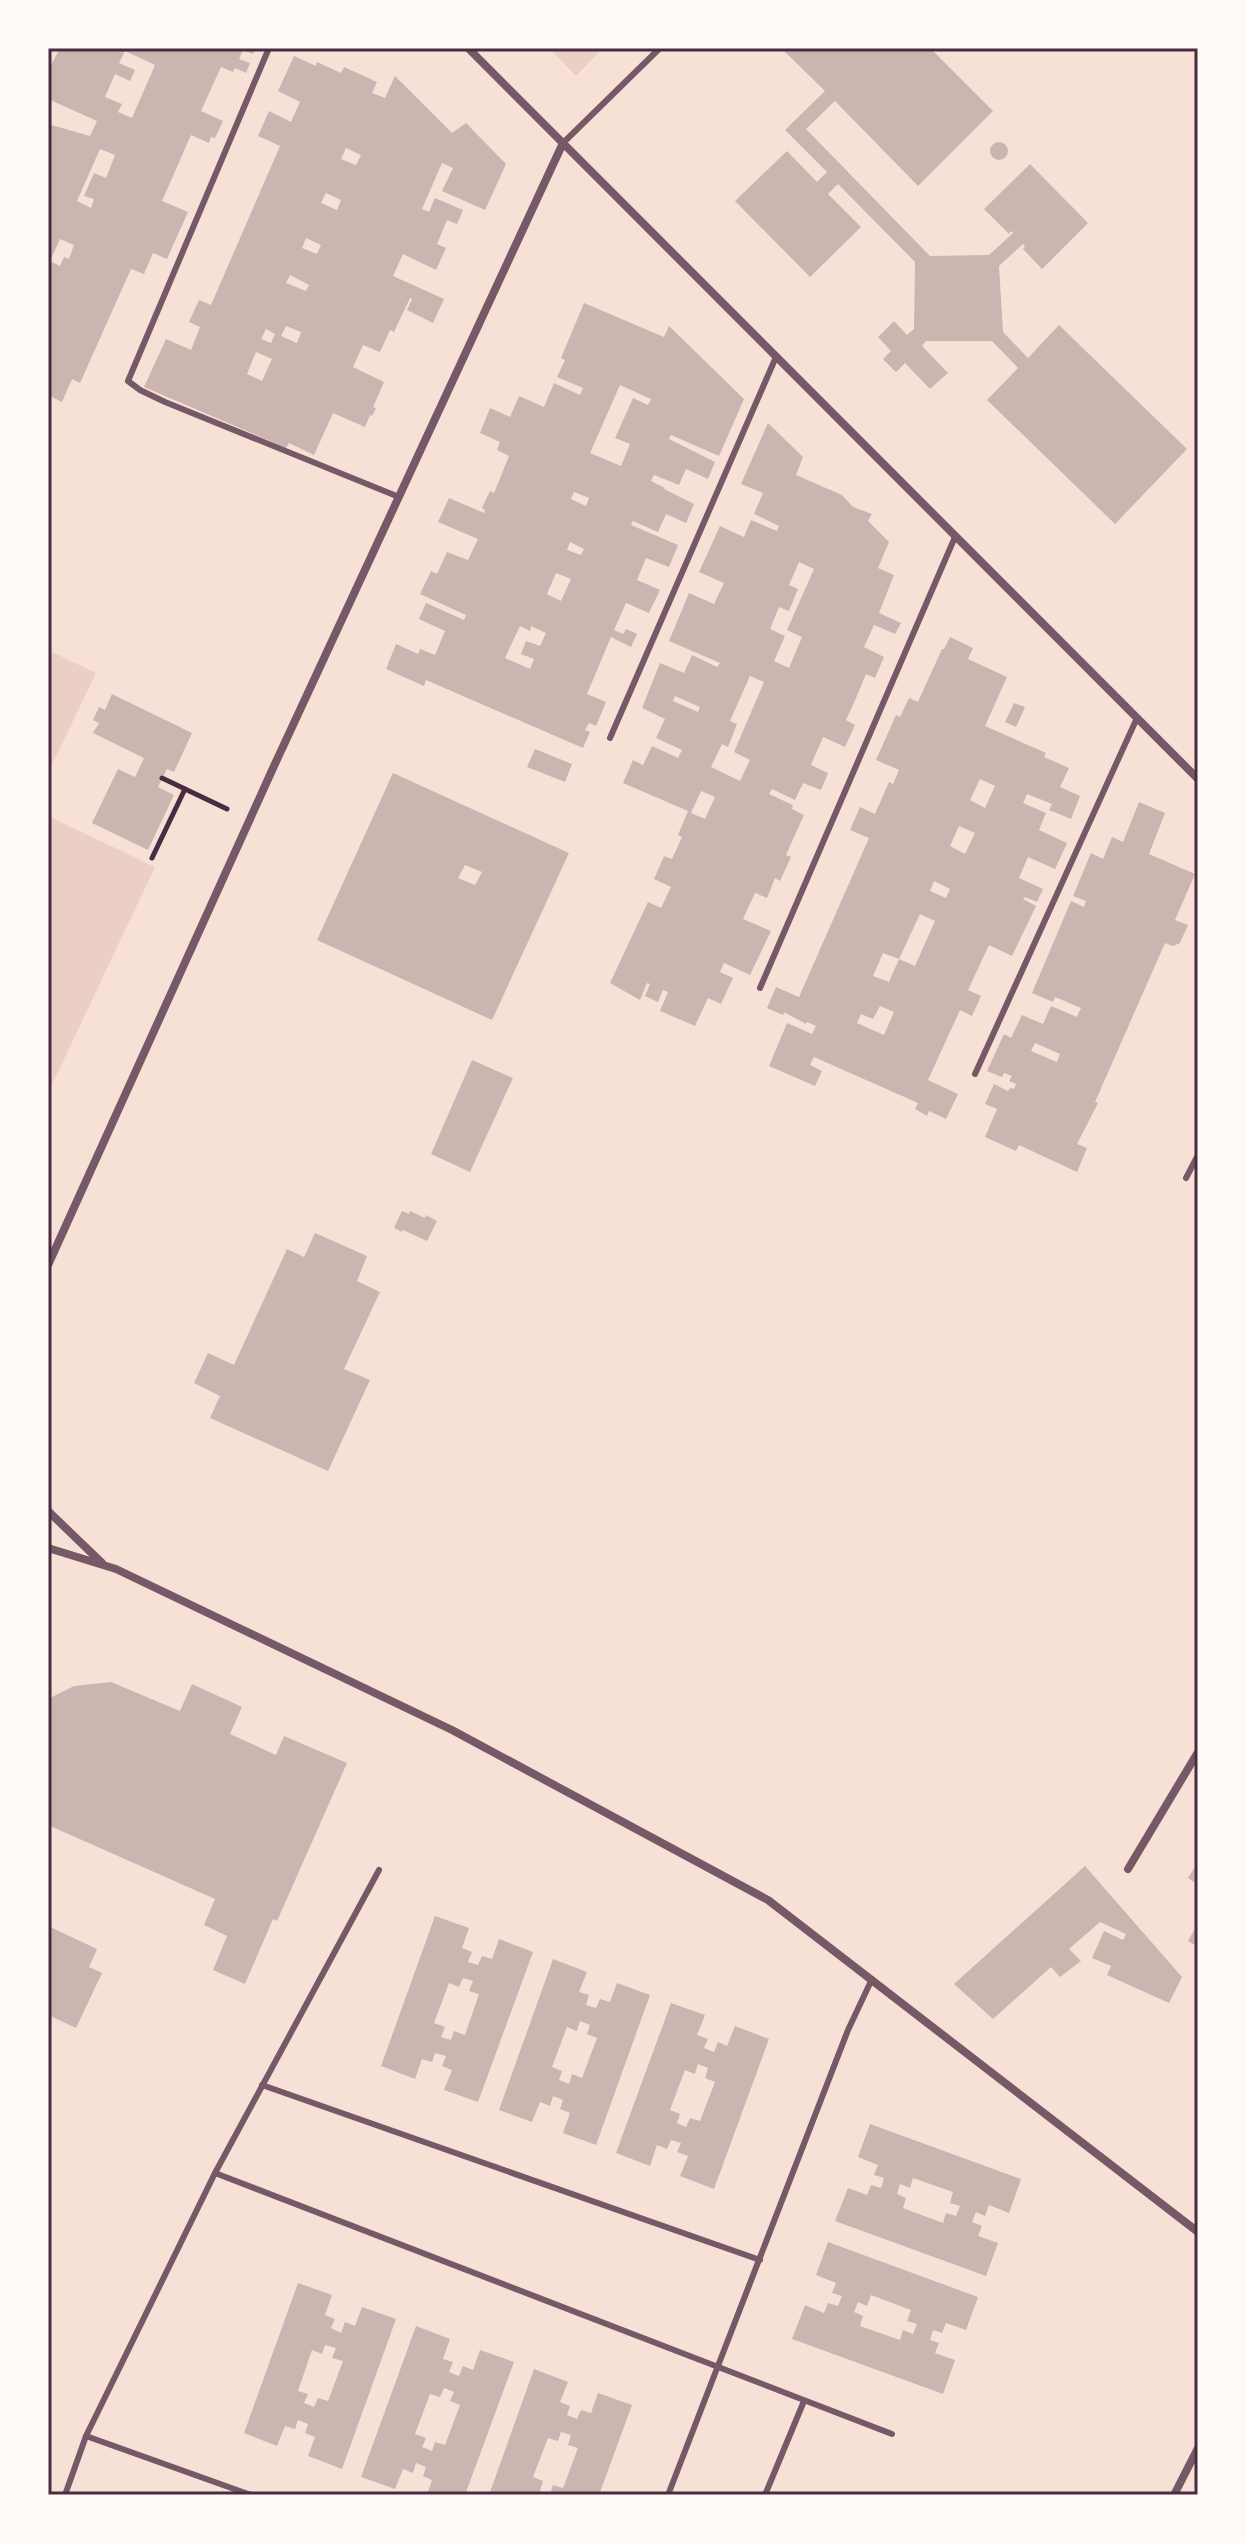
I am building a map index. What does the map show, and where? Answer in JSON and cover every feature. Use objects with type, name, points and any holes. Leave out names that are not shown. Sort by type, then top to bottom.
[{"type":"street","points":[[468,48],[1198,779]]},
{"type":"street","points":[[48,1265],[249,820],[563,143]]},
{"type":"street","points":[[48,1511],[103,1563]]},
{"type":"street","points":[[48,1548],[103,1563],[452,1730],[768,1900],[1198,2232]]},
{"type":"street","points":[[1128,1869],[1198,1752]]},
{"type":"street","points":[[1174,2495],[1198,2448]]},
{"type":"lane","points":[[269,48],[128,381],[165,402],[399,497]]},
{"type":"lane","points":[[563,143],[660,48]]},
{"type":"lane","points":[[610,738],[776,357]]},
{"type":"lane","points":[[760,988],[955,537]]},
{"type":"lane","points":[[975,1074],[1137,718]]},
{"type":"lane","points":[[1186,1178],[1198,1155]]},
{"type":"lane","points":[[65,2495],[86,2436],[215,2173],[379,1870]]},
{"type":"lane","points":[[668,2495],[848,2030],[872,1979]]},
{"type":"lane","points":[[262,2085],[760,2260]]},
{"type":"lane","points":[[215,2173],[892,2434]]},
{"type":"lane","points":[[765,2495],[804,2401]]},
{"type":"lane","points":[[86,2436],[251,2495]]},
{"type":"path","points":[[162,778],[249,820]]},
{"type":"path","points":[[152,858],[185,789]]},
{"type":"shaded area","points":[[549,48],[603,48],[576,76]]},
{"type":"shaded area","points":[[48,650],[96,673],[48,773]]},
{"type":"shaded area","points":[[48,816],[155,867],[48,1093]]},
{"type":"building","points":[[60,48],[256,48],[253,54],[243,50],[239,59],[250,63],[246,73],[221,67],[201,111],[223,121],[209,143],[191,135],[162,201],[188,212],[167,259],[153,253],[144,274],[131,269],[80,383],[72,379],[62,402],[48,395],[48,124],[90,136],[97,121],[48,99],[48,71]],"holes":[[[125,51],[155,65],[132,118],[118,112],[122,104],[105,97],[115,74],[130,81],[135,70],[119,63]],[[100,149],[115,155],[106,178],[94,173],[84,196],[94,199],[91,208],[77,201]],[[60,239],[74,245],[69,259],[64,257],[60,266],[50,261]]]},
{"type":"building","points":[[781,48],[930,48],[993,111],[918,186],[835,101],[806,129],[930,256],[989,255],[1013,233],[1011,231],[1009,234],[984,209],[1030,164],[1088,223],[1042,269],[1023,249],[1023,244],[999,266],[1003,332],[1028,358],[1059,325],[1187,449],[1115,524],[987,400],[1018,368],[992,341],[926,341],[922,346],[948,373],[930,389],[905,363],[896,372],[883,359],[891,351],[878,337],[894,321],[907,335],[914,329],[915,262],[838,184],[828,194],[861,227],[810,277],[735,201],[787,151],[817,182],[827,172],[785,130],[825,91]]},
{"type":"building","points":[[294,56],[341,73],[344,67],[377,82],[372,93],[385,98],[395,76],[452,133],[466,123],[506,164],[485,210],[442,191],[453,168],[442,163],[422,209],[429,212],[435,198],[463,210],[457,224],[447,220],[437,244],[446,248],[436,270],[403,254],[393,276],[444,299],[433,323],[407,310],[410,298],[394,332],[390,330],[380,352],[363,345],[353,367],[384,382],[373,407],[376,408],[365,427],[333,413],[314,455],[289,443],[286,448],[144,387],[166,339],[191,350],[200,327],[189,322],[199,300],[211,305],[280,146],[258,136],[269,111],[291,122],[300,102],[278,91]],"holes":[[[346,148],[361,155],[356,165],[341,159]],[[326,193],[341,200],[337,210],[321,203]],[[306,238],[321,245],[317,254],[302,248]],[[290,275],[309,285],[306,291],[286,283]],[[286,326],[301,332],[297,343],[281,336]],[[266,329],[275,334],[271,343],[261,339]],[[256,352],[272,359],[262,381],[247,374]]]},
{"type":"building","points":[[999,142],[1008,151],[999,160],[990,151]]},
{"type":"building","points":[[584,303],[664,337],[669,326],[744,399],[719,456],[671,435],[669,439],[715,462],[708,479],[686,469],[679,485],[654,475],[651,481],[694,504],[686,523],[666,514],[658,532],[633,521],[631,525],[678,545],[669,567],[646,558],[637,580],[660,590],[649,613],[626,603],[614,630],[623,634],[626,629],[637,634],[631,647],[611,637],[587,694],[606,702],[596,726],[589,723],[585,730],[590,732],[583,748],[426,680],[424,686],[386,669],[396,644],[418,654],[420,649],[435,655],[445,631],[419,619],[426,603],[464,620],[466,615],[420,594],[431,571],[437,574],[447,552],[468,560],[478,539],[438,522],[449,498],[484,513],[482,508],[490,491],[494,493],[509,456],[497,450],[500,442],[480,433],[490,408],[510,417],[519,396],[544,407],[554,383],[580,395],[583,388],[557,377],[565,360],[561,358]],"holes":[[[620,385],[651,399],[648,405],[633,398],[615,438],[630,444],[621,466],[590,453]],[[574,492],[589,498],[586,506],[571,499]],[[570,542],[584,549],[581,555],[567,550]],[[556,573],[571,579],[561,601],[547,594]],[[520,626],[530,631],[531,626],[546,633],[540,646],[526,641],[521,654],[534,659],[530,669],[505,658]]]},
{"type":"building","points":[[768,423],[803,457],[796,475],[842,495],[853,507],[872,514],[868,521],[889,542],[878,568],[894,575],[879,613],[901,623],[895,634],[874,625],[864,647],[884,657],[875,678],[866,674],[846,720],[855,725],[845,747],[823,737],[811,765],[828,773],[821,790],[803,783],[795,800],[772,789],[769,794],[793,805],[792,809],[804,815],[786,855],[791,857],[780,881],[775,878],[767,898],[755,893],[743,919],[771,931],[750,975],[724,963],[720,972],[733,978],[721,1004],[708,998],[695,1026],[660,1011],[668,992],[663,990],[658,1002],[645,996],[650,984],[647,983],[640,1000],[610,983],[648,902],[661,908],[671,887],[654,879],[664,856],[672,859],[682,837],[678,835],[688,811],[623,783],[633,760],[643,765],[652,746],[678,758],[682,750],[656,738],[665,719],[642,708],[660,663],[684,673],[692,655],[717,667],[720,663],[669,641],[689,593],[714,604],[724,583],[699,572],[720,526],[744,537],[751,520],[777,531],[779,526],[754,514],[763,493],[741,484]],"holes":[[[799,562],[814,569],[787,630],[802,637],[789,668],[774,661],[785,636],[770,629],[779,607],[789,611],[798,589],[789,585]],[[750,676],[764,682],[734,752],[750,760],[740,781],[711,767],[722,744],[728,747],[737,724],[730,721]],[[675,696],[700,707],[698,712],[673,701]],[[701,791],[715,797],[705,819],[691,813]]]},
{"type":"building","points":[[950,637],[973,648],[968,659],[1007,677],[985,726],[1046,753],[1044,757],[1069,768],[1060,787],[1080,796],[1071,819],[1049,810],[1052,804],[1027,794],[1023,803],[1046,813],[1039,830],[1067,843],[1055,869],[1028,857],[1019,878],[1043,889],[1037,902],[1023,899],[1036,906],[1012,956],[989,945],[968,990],[981,996],[972,1016],[960,1010],[928,1080],[958,1094],[946,1119],[929,1111],[927,1116],[915,1109],[918,1103],[814,1057],[810,1065],[822,1071],[815,1086],[769,1066],[787,1023],[812,1034],[816,1026],[767,1008],[776,987],[799,997],[869,838],[850,830],[860,807],[875,814],[889,782],[893,784],[899,770],[876,760],[896,715],[900,717],[909,698],[918,702]],"holes":[[[980,779],[995,786],[985,808],[970,800]],[[959,826],[975,833],[965,854],[950,846]],[[934,881],[950,889],[946,898],[930,891]],[[920,914],[935,921],[915,966],[899,959]],[[883,953],[899,959],[889,982],[873,976]],[[880,1006],[894,1012],[884,1035],[857,1023],[861,1014],[873,1019]]]},
{"type":"building","points":[[112,694],[192,733],[174,772],[167,769],[158,787],[174,795],[148,850],[92,823],[118,769],[135,777],[144,758],[93,733],[99,723],[93,720],[99,707],[105,710]]},
{"type":"building","points":[[1014,703],[1025,707],[1016,727],[1005,722]]},
{"type":"building","points":[[535,749],[572,764],[565,782],[527,767]]},
{"type":"building","points":[[393,773],[569,853],[492,1020],[317,940]],"holes":[[[465,865],[482,872],[475,885],[458,878]]]},
{"type":"building","points":[[1139,802],[1165,813],[1149,854],[1195,874],[1175,920],[1188,925],[1180,943],[1173,946],[1165,943],[1095,1102],[1098,1103],[1077,1144],[1087,1148],[1077,1172],[1019,1145],[1016,1151],[985,1137],[997,1109],[985,1104],[994,1084],[1008,1091],[1014,1089],[1016,1084],[1009,1081],[1012,1076],[1004,1073],[1002,1077],[987,1071],[1004,1034],[1011,1038],[1022,1015],[1043,1024],[1051,1006],[1077,1017],[1081,1008],[1055,997],[1053,1002],[1032,993],[1071,901],[1084,907],[1086,901],[1073,896],[1091,853],[1103,859],[1112,837],[1123,842]],"holes":[[[1035,1043],[1060,1054],[1057,1062],[1031,1051]]]},
{"type":"building","points":[[472,1060],[513,1078],[470,1172],[431,1154]]},
{"type":"building","points":[[402,1211],[425,1218],[426,1215],[437,1221],[427,1241],[394,1228]]},
{"type":"building","points":[[315,1233],[367,1256],[357,1281],[380,1292],[344,1369],[370,1380],[328,1471],[210,1418],[220,1396],[194,1383],[208,1353],[234,1365],[287,1249],[304,1257]]},
{"type":"building","points":[[111,1682],[180,1711],[192,1684],[242,1707],[230,1734],[276,1755],[284,1736],[347,1763],[277,1921],[273,1919],[245,1984],[213,1970],[227,1936],[204,1925],[215,1899],[48,1825],[48,1699],[74,1686]]},
{"type":"building","points":[[1198,1862],[1198,1885],[1188,1878]]},
{"type":"building","points":[[1085,1866],[1182,1977],[1169,2003],[1107,1975],[1111,1966],[1092,1958],[1104,1931],[1123,1940],[1126,1934],[1100,1922],[1069,1949],[1081,1961],[1060,1977],[1051,1967],[993,2019],[954,1984]]},
{"type":"building","points":[[435,1916],[469,1928],[462,1948],[472,1952],[468,1962],[478,1965],[482,1956],[492,1959],[499,1939],[533,1952],[478,2102],[444,2090],[452,2070],[442,2066],[446,2056],[435,2053],[432,2062],[422,2059],[415,2079],[381,2066]],"holes":[[[463,1978],[473,1981],[469,1991],[479,1994],[465,2035],[454,2031],[451,2040],[441,2037],[445,2027],[434,2023],[449,1983],[459,1987]]]},
{"type":"building","points":[[1198,1923],[1198,1947],[1188,1941]]},
{"type":"building","points":[[48,1926],[97,1949],[89,1967],[102,1973],[76,2028],[48,2015]]},
{"type":"building","points":[[553,1959],[587,1972],[579,1992],[589,1995],[586,2005],[596,2008],[600,1999],[610,2002],[617,1983],[650,1995],[596,2145],[563,2133],[570,2113],[560,2109],[563,2100],[553,2096],[550,2106],[540,2102],[532,2122],[499,2110]],"holes":[[[580,2021],[590,2025],[587,2034],[597,2038],[582,2078],[572,2074],[569,2084],[559,2080],[562,2071],[552,2067],[567,2027],[577,2031]]]},
{"type":"building","points":[[671,2003],[705,2015],[697,2035],[708,2039],[704,2048],[714,2052],[718,2042],[727,2046],[735,2026],[769,2039],[714,2189],[680,2176],[688,2156],[677,2152],[681,2143],[671,2140],[667,2149],[657,2145],[650,2166],[616,2153]],"holes":[[[698,2064],[708,2068],[705,2078],[715,2082],[700,2121],[690,2118],[686,2127],[677,2123],[680,2114],[670,2110],[685,2070],[695,2074]]]},
{"type":"building","points":[[870,2124],[1021,2179],[1009,2213],[989,2205],[985,2216],[976,2212],[972,2222],[982,2226],[978,2236],[998,2243],[986,2276],[835,2221],[848,2188],[867,2195],[871,2185],[881,2188],[884,2178],[874,2175],[878,2165],[858,2157]],"holes":[[[913,2178],[953,2192],[950,2203],[960,2206],[956,2216],[946,2213],[943,2223],[903,2208],[906,2198],[897,2194],[900,2184],[910,2188]]]},
{"type":"building","points":[[828,2242],[978,2297],[966,2330],[946,2323],[942,2333],[933,2330],[930,2340],[939,2343],[935,2353],[955,2360],[943,2394],[792,2339],[805,2305],[824,2313],[828,2303],[838,2306],[842,2296],[832,2293],[836,2283],[816,2275]],"holes":[[[871,2295],[911,2310],[907,2321],[917,2324],[913,2334],[903,2330],[900,2340],[860,2326],[863,2316],[854,2312],[858,2302],[867,2306]]]},
{"type":"building","points":[[298,2283],[332,2295],[325,2315],[335,2319],[331,2328],[341,2333],[345,2322],[355,2326],[362,2307],[396,2319],[342,2469],[308,2456],[315,2437],[305,2433],[308,2424],[298,2420],[295,2429],[285,2426],[277,2446],[244,2433]],"holes":[[[325,2345],[336,2348],[332,2358],[343,2361],[328,2401],[318,2398],[314,2407],[304,2403],[308,2394],[298,2391],[312,2350],[322,2354]]]},
{"type":"building","points":[[416,2326],[450,2339],[443,2359],[453,2362],[449,2372],[459,2376],[463,2366],[473,2370],[480,2350],[514,2362],[465,2495],[427,2495],[432,2480],[423,2476],[426,2467],[416,2463],[413,2473],[403,2469],[395,2489],[361,2477]],"holes":[[[444,2388],[454,2392],[450,2401],[460,2405],[445,2445],[435,2442],[432,2451],[422,2447],[426,2438],[415,2434],[430,2394],[440,2397]]]},
{"type":"building","points":[[534,2369],[568,2382],[560,2402],[570,2406],[567,2415],[577,2419],[581,2410],[591,2413],[598,2393],[632,2405],[599,2495],[489,2495]],"holes":[[[561,2432],[571,2435],[568,2445],[578,2448],[563,2488],[553,2485],[550,2494],[540,2491],[543,2481],[533,2477],[548,2438],[558,2441]]]}]
